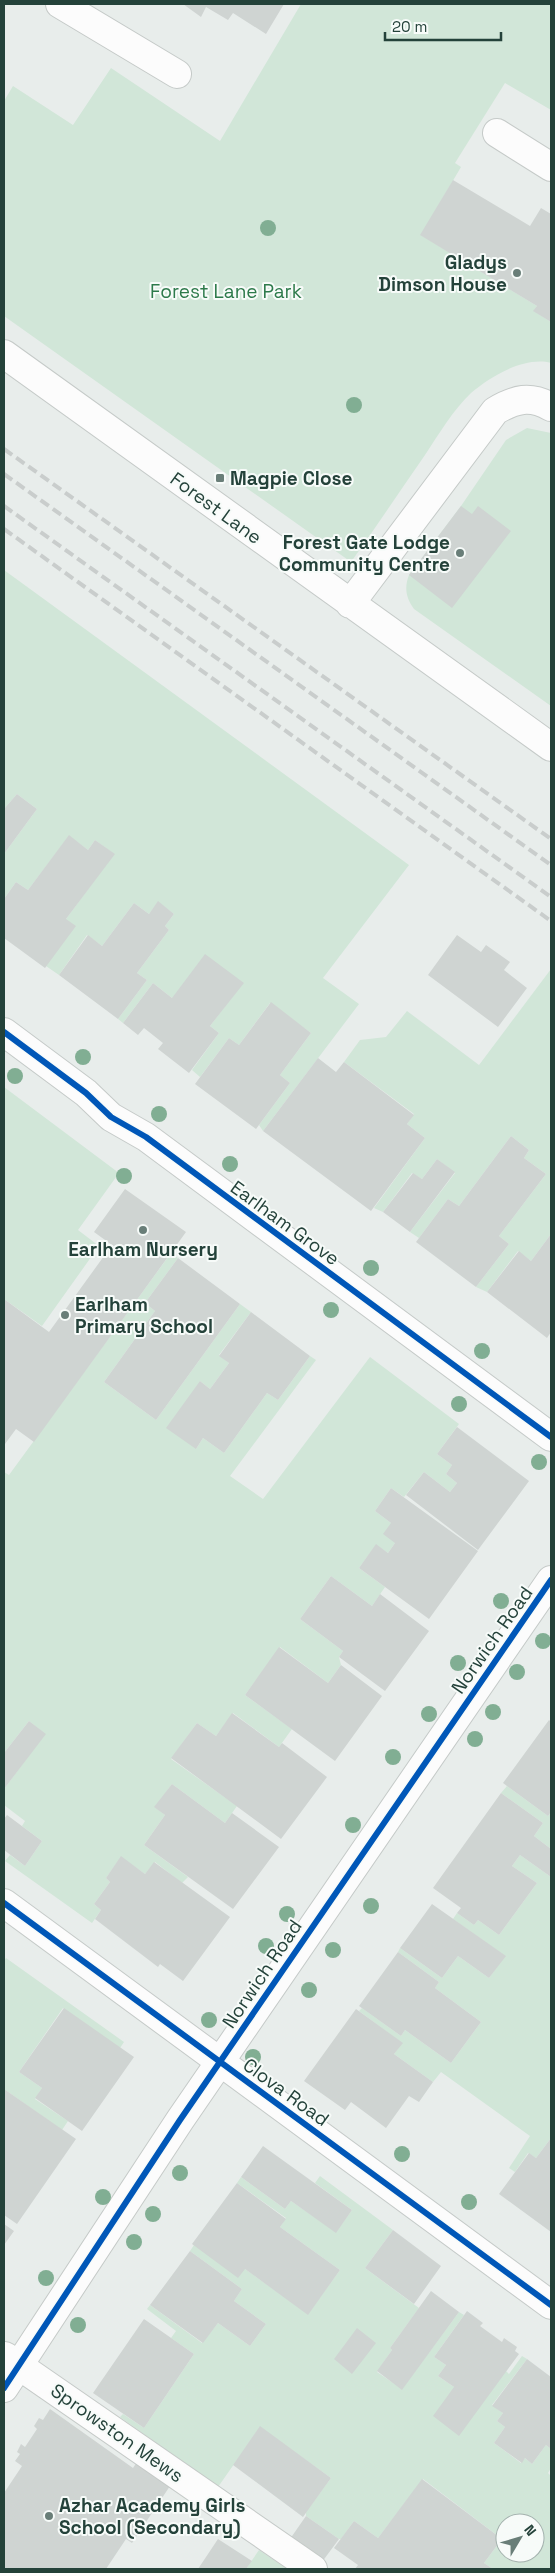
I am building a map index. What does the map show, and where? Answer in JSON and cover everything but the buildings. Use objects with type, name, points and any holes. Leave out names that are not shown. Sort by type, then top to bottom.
[{"type":"street","points":[[60,4],[177,74]]},
{"type":"street","points":[[497,133],[551,167]]},
{"type":"street","name":"Forest Lane","points":[[4,354],[551,747]]},
{"type":"street","points":[[350,604],[495,411],[523,398],[539,400],[551,407]]},
{"type":"street","name":"Earlham Grove","points":[[4,1032],[86,1093],[111,1117],[146,1137],[551,1436]]},
{"type":"street","name":"Norwich Road","points":[[4,2388],[12,2360],[221,2062],[551,1580]]},
{"type":"street","name":"Clova Road","points":[[4,1903],[551,2305]]},
{"type":"street","name":"Sprowston Mews","points":[[12,2360],[313,2569]]},
{"type":"green space","name":"Forest Lane Park","points":[[301,4],[551,4],[551,110],[505,83],[455,163],[461,167],[421,235],[537,306],[534,311],[551,322],[551,363],[530,362],[509,369],[488,380],[471,393],[446,422],[351,562],[4,316],[4,101],[13,86],[73,125],[111,68],[220,141]]},
{"type":"green space","points":[[527,428],[551,433],[551,706],[414,609],[407,593],[409,575],[461,506],[506,440]]},
{"type":"green space","points":[[4,570],[409,865],[323,978],[359,1004],[263,1131],[259,1125],[290,1083],[280,1075],[311,1033],[270,1003],[239,1045],[229,1038],[200,1077],[192,1070],[219,1033],[210,1026],[243,983],[172,998],[153,983],[123,1023],[118,1019],[147,980],[137,973],[169,930],[165,926],[174,914],[158,902],[149,914],[134,903],[102,946],[87,935],[59,975],[46,966],[66,919],[114,854],[95,840],[88,850],[69,836],[28,890],[16,882],[4,899],[4,854],[37,809],[17,794],[4,809]]},
{"type":"green space","points":[[551,969],[551,1234],[531,1261],[518,1251],[487,1292],[476,1287],[509,1244],[499,1236],[546,1174],[524,1158],[529,1150],[511,1136],[459,1206],[448,1199],[419,1238],[410,1232],[455,1173],[437,1159],[422,1179],[412,1173],[383,1212],[374,1208],[425,1138],[407,1124],[414,1114],[344,1062],[360,1040],[386,1037],[407,1011],[479,1065]]},
{"type":"green space","points":[[4,1087],[119,1173],[78,1230],[99,1246],[42,1326],[4,1299]]},
{"type":"green space","points":[[171,1253],[178,1258],[145,1303],[155,1311],[104,1382],[156,1420],[240,1304],[251,1312],[219,1355],[229,1363],[210,1389],[200,1381],[196,1449],[203,1438],[224,1453],[267,1393],[278,1400],[310,1356],[316,1360],[230,1476],[263,1499],[370,1357],[459,1424],[437,1454],[452,1465],[446,1474],[457,1483],[450,1492],[424,1472],[404,1497],[391,1488],[375,1511],[391,1523],[395,1543],[388,1553],[376,1545],[359,1568],[385,1587],[372,1606],[331,1576],[300,1619],[343,1651],[339,1657],[341,1665],[328,1683],[280,1647],[245,1695],[292,1729],[279,1747],[233,1713],[216,1736],[197,1723],[171,1759],[237,1806],[225,1823],[172,1784],[155,1807],[165,1815],[144,1845],[188,1877],[182,1883],[155,1862],[145,1874],[121,1857],[106,1878],[110,1882],[94,1904],[101,1910],[92,1923],[5,1861],[10,1855],[25,1866],[42,1841],[22,1826],[25,1821],[4,1805],[4,1789],[45,1734],[29,1721],[4,1753],[4,1472],[9,1475]]},
{"type":"green space","points":[[507,1786],[548,1816],[551,1812],[551,1849],[534,1836],[543,1823],[501,1793]]},
{"type":"green space","points":[[520,1855],[551,1877],[551,2138],[536,2158],[528,2153],[515,2172],[509,2168],[530,2136],[441,2072],[433,2082],[394,2054],[402,2043],[359,2011],[362,2008],[401,2036],[405,2030],[451,2063],[481,2022],[435,1988],[439,1982],[398,1952],[400,1948],[442,1978],[458,1956],[489,1978],[505,1956],[453,1919],[457,1913],[474,1925],[478,1920],[499,1935],[537,1883],[512,1866]]},
{"type":"green space","points":[[6,1958],[124,2042],[120,2048],[63,2008],[19,2072],[42,2088],[35,2099],[68,2121],[62,2130],[4,2089],[4,1961]]},
{"type":"green space","points":[[320,2176],[393,2230],[365,2268],[419,2308],[390,2348],[392,2350],[377,2372],[402,2389],[459,2312],[464,2315],[434,2357],[446,2365],[438,2376],[454,2387],[506,2371],[509,2374],[522,2356],[527,2359],[492,2405],[503,2413],[497,2421],[505,2427],[494,2443],[521,2463],[525,2458],[532,2464],[546,2445],[551,2449],[551,2468],[548,2473],[551,2476],[551,2569],[493,2569],[484,2563],[495,2548],[495,2563],[545,2563],[545,2513],[495,2513],[495,2534],[423,2479],[378,2538],[354,2521],[341,2539],[339,2539],[306,2516],[306,2512],[331,2478],[260,2427],[218,2487],[120,2417],[123,2414],[144,2428],[194,2354],[171,2338],[176,2331],[147,2309],[150,2305],[202,2343],[218,2323],[250,2346],[266,2324],[234,2301],[242,2289],[190,2251],[194,2245],[245,2269],[308,2314],[340,2270],[280,2227],[286,2218],[237,2183],[241,2177],[285,2209],[291,2201],[336,2232],[352,2210],[315,2183]]},
{"type":"green space","points":[[259,2550],[287,2569],[246,2569]]},
{"type":"railway","points":[[4,449],[551,839]]},
{"type":"railway","points":[[4,474],[551,865]]},
{"type":"railway","points":[[4,506],[551,897]]},
{"type":"railway","points":[[4,529],[551,921]]},
{"type":"cycle path","points":[[4,1032],[86,1093],[111,1117],[146,1137],[551,1437]]},
{"type":"cycle path","points":[[4,2388],[180,2120],[551,1580]]},
{"type":"cycle path","points":[[4,1903],[551,2305]]},
{"type":"place","name":"Gladys Dimson House","points":[[517,273]]},
{"type":"place","name":"Magpie Close","points":[[220,478]]},
{"type":"place","name":"Forest Gate Lodge Community Centre","points":[[460,553]]},
{"type":"place","name":"Earlham Nursery","points":[[143,1230]]},
{"type":"place","name":"Earlham Primary School","points":[[65,1315]]},
{"type":"place","name":"Azhar Academy Girls School (Secondary)","points":[[49,2516]]}]
